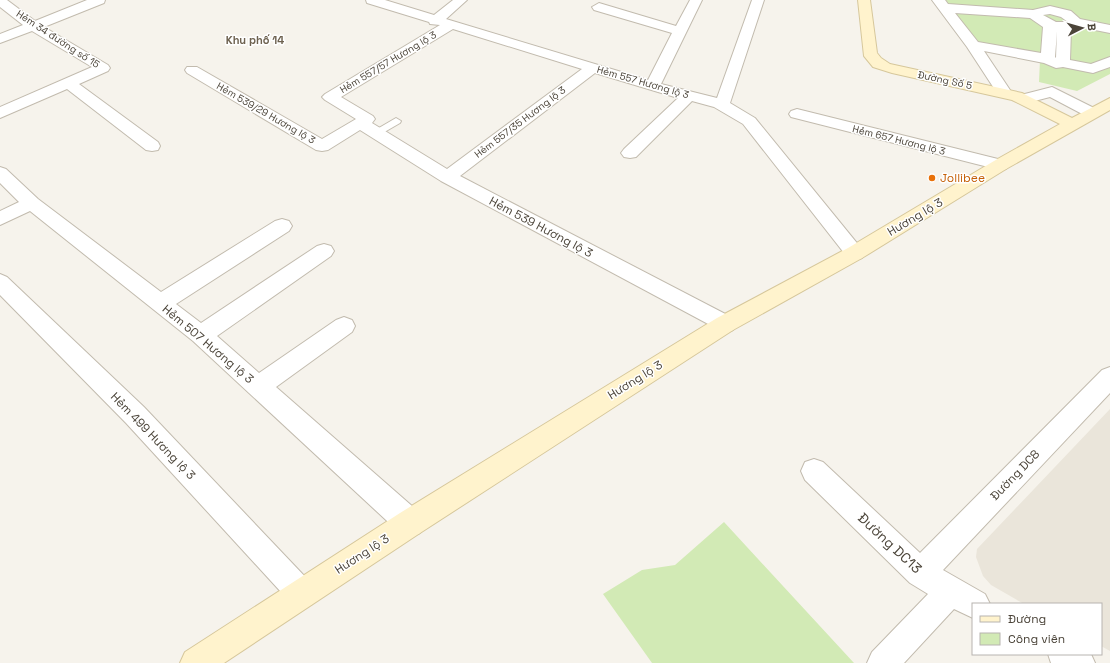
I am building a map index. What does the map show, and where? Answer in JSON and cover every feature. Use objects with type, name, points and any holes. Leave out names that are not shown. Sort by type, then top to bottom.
[{"type":"street","points":[[0,39],[99,0]]},
{"type":"street","name":"Hẻm 557 Hương lộ 3","points":[[372,0],[442,23],[652,86],[720,104],[749,121],[855,253]]},
{"type":"street","points":[[442,23],[461,0]]},
{"type":"street","points":[[652,86],[696,0]]},
{"type":"street","points":[[720,104],[724,100],[758,0]]},
{"type":"street","name":"Đường Số 5","points":[[864,0],[870,53],[874,60],[880,64],[892,69],[1004,93],[1084,118]]},
{"type":"street","name":"Hẻm 34 đường số 15","points":[[0,1],[33,26],[102,68],[0,113]]},
{"type":"street","points":[[941,4],[973,45],[1004,93]]},
{"type":"street","points":[[941,4],[1036,14],[1043,10],[1058,11],[1069,15],[1063,25],[1052,92]]},
{"type":"street","points":[[599,6],[680,31]]},
{"type":"street","points":[[1036,14],[1039,19],[1063,25],[1110,29]]},
{"type":"street","name":"Hẻm 557/57 Hương lộ 3","points":[[369,128],[367,119],[330,97],[442,23]]},
{"type":"street","points":[[973,45],[1093,69],[1110,61]]},
{"type":"street","name":"Hẻm 557/35 Hương lộ 3","points":[[446,177],[593,68]]},
{"type":"street","name":"Hẻm 539/29 Hương lộ 3","points":[[192,70],[322,146],[369,128]]},
{"type":"street","points":[[68,84],[152,146]]},
{"type":"street","points":[[1023,99],[1052,92]]},
{"type":"street","points":[[1052,92],[1084,118]]},
{"type":"street","points":[[630,153],[689,96]]},
{"type":"street","name":"Hương lộ 3","points":[[196,663],[410,522],[725,324],[855,253],[1000,165],[1110,103]]},
{"type":"street","name":"Hẻm 657 Hương lộ 3","points":[[797,114],[1000,165]]},
{"type":"street","name":"Hẻm 539 Hương lộ 3","points":[[369,128],[446,177],[725,324]]},
{"type":"street","name":"Hẻm 507 Hương lộ 3","points":[[2,178],[31,203],[201,335],[410,522]]},
{"type":"street","points":[[0,219],[31,203]]},
{"type":"street","points":[[160,303],[282,226]]},
{"type":"street","points":[[201,335],[324,251]]},
{"type":"street","name":"Hẻm 499 Hương lộ 3","points":[[0,282],[135,414],[302,594]]},
{"type":"street","points":[[258,387],[344,326]]},
{"type":"street","name":"Đường DC8","points":[[920,573],[1110,377]]},
{"type":"street","name":"Đường DC13","points":[[814,471],[920,573],[963,597]]},
{"type":"street","points":[[883,663],[963,597]]},
{"type":"street","points":[[1065,655],[1079,663]]},
{"type":"lane","points":[[369,128],[396,121]]},
{"type":"shaded area","points":[[1110,409],[1110,651],[1102,647],[1102,603],[1022,603],[991,585],[983,576],[976,557],[977,549]]},
{"type":"green space","points":[[944,0],[1110,0],[1110,74],[1077,91],[1039,82],[1040,60],[981,46]]},
{"type":"green space","points":[[724,522],[854,663],[652,663],[603,594],[642,570],[675,565]]},
{"type":"place","name":"Jollibee","points":[[932,178]]},
{"type":"district","name":"Khu phố 14","points":[[255,40]]}]
